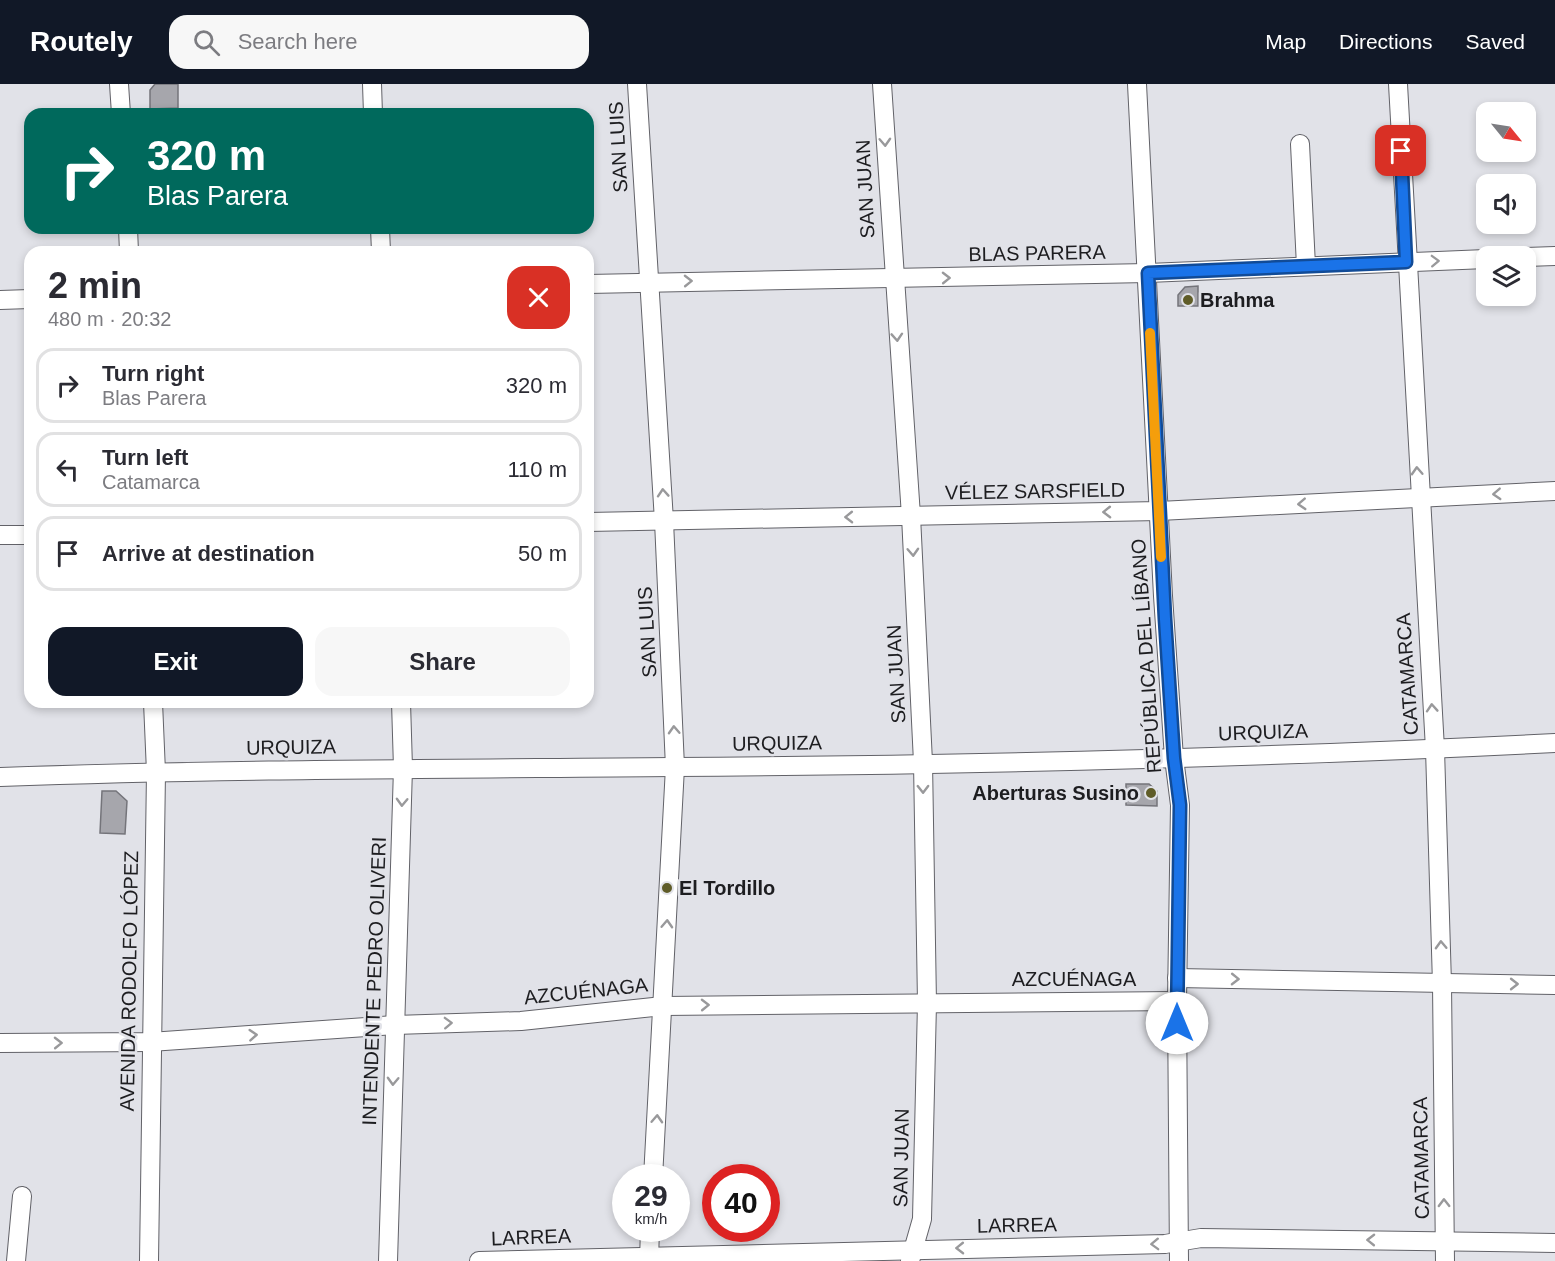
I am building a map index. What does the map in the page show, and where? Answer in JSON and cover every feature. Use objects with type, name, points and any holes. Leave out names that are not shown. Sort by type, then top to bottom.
[{"type":"street","points":[[119,84],[121,108]]},
{"type":"street","points":[[372,84],[373,108]]},
{"type":"street","name":"SAN LUIS","points":[[637,84],[664,521],[675,767],[654,1164]]},
{"type":"street","name":"SAN JUAN","points":[[882,84],[893,279],[911,516],[923,762],[927,1003],[922,1219],[911,1255]]},
{"type":"street","name":"REPÚBLICA DEL LÍBANO","points":[[1137,84],[1159,511],[1174,758],[1180,805],[1177,978],[1179,1261]]},
{"type":"street","name":"CATAMARCA","points":[[1398,84],[1419,498],[1435,749],[1442,984],[1445,1261]]},
{"type":"street","points":[[1300,144],[1306,266]]},
{"type":"street","points":[[1536,257],[1555,256]]},
{"type":"street","name":"BLAS PARERA","points":[[594,284],[1148,273],[1476,259]]},
{"type":"street","points":[[0,300],[24,299]]},
{"type":"street","name":"VÉLEZ SARSFIELD","points":[[594,522],[1159,511],[1555,491]]},
{"type":"street","points":[[0,535],[24,535]]},
{"type":"street","name":"AVENIDA RODOLFO LÓPEZ","points":[[148,1261],[156,772],[153,708]]},
{"type":"street","name":"INTENDENTE PEDRO OLIVERI","points":[[388,1261],[403,768],[401,708]]},
{"type":"street","name":"URQUIZA","points":[[0,777],[403,768],[675,767],[1174,758],[1555,743]]},
{"type":"street","points":[[1177,978],[1555,985]]},
{"type":"street","name":"AZCUÉNAGA","points":[[0,1043],[150,1042],[394,1025],[521,1021],[663,1006],[1177,1001]]},
{"type":"street","points":[[16,1261],[22,1196]]},
{"type":"street","name":"LARREA","points":[[479,1261],[911,1255],[1165,1244],[1201,1238],[1555,1243]]},
{"type":"street","points":[[648,1258],[649,1242]]},
{"type":"building","points":[[155,84],[178,84],[178,108],[150,108],[150,90]]},
{"type":"building","name":"Brahma","points":[[1198,286],[1198,306],[1178,306],[1178,295],[1185,287]]},
{"type":"building","points":[[1126,784],[1149,784],[1157,791],[1157,806],[1126,805]]},
{"type":"building","points":[[102,791],[116,791],[127,801],[125,834],[100,833]]},
{"type":"slow traffic","points":[[1150,333],[1161,557]]},
{"type":"place","name":"Brahma","points":[[1188,300]]},
{"type":"place","name":"Aberturas Susino","points":[[1151,793]]},
{"type":"place","name":"El Tordillo","points":[[667,888]]},
{"type":"route","points":[[1177,1023],[1180,805],[1174,758],[1165,619],[1148,273],[1406,262],[1401,151]]}]
